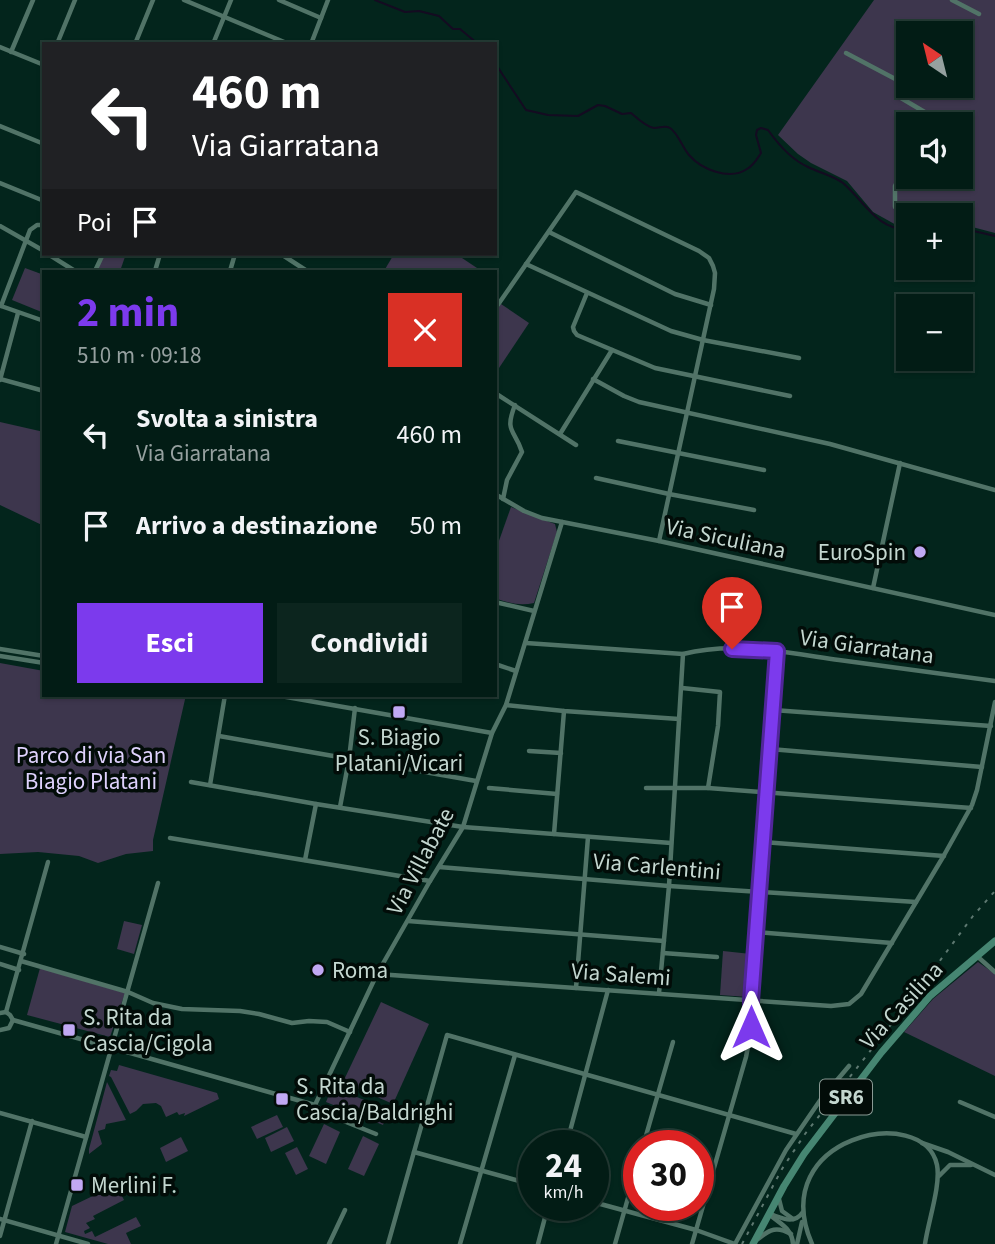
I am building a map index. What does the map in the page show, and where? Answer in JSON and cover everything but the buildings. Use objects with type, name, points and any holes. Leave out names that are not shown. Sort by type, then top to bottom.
[{"type":"main road","name":"Via Casilina","points":[[754,1243],[793,1171],[814,1139],[895,1035],[930,996],[995,941]]},
{"type":"street","points":[[11,51],[33,0]]},
{"type":"street","points":[[58,42],[75,0]]},
{"type":"street","points":[[136,42],[153,0]]},
{"type":"street","points":[[184,0],[284,42]]},
{"type":"street","points":[[214,42],[232,0]]},
{"type":"street","points":[[279,0],[321,18]]},
{"type":"street","points":[[312,42],[328,0]]},
{"type":"street","points":[[952,0],[979,14]]},
{"type":"street","points":[[0,47],[42,64]]},
{"type":"street","points":[[846,53],[901,82],[898,89],[901,98],[925,112]]},
{"type":"street","points":[[0,126],[42,143]]},
{"type":"street","points":[[0,183],[42,200]]},
{"type":"street","points":[[895,207],[896,184]]},
{"type":"street","points":[[497,306],[576,192],[705,256],[711,262],[715,270],[711,305],[659,541]]},
{"type":"street","points":[[42,225],[31,229],[0,306],[42,320]]},
{"type":"street","points":[[0,226],[42,250]]},
{"type":"street","points":[[549,232],[675,294],[711,305]]},
{"type":"street","points":[[52,256],[73,270]]},
{"type":"street","points":[[284,256],[305,270]]},
{"type":"street","points":[[526,264],[668,330],[703,340],[799,358]]},
{"type":"street","points":[[587,292],[573,325],[573,331],[578,335],[654,368],[790,396]]},
{"type":"street","points":[[18,313],[0,380],[42,390]]},
{"type":"street","points":[[560,434],[611,350]]},
{"type":"street","points":[[593,379],[631,399],[830,444],[995,490]]},
{"type":"street","points":[[497,394],[576,444]]},
{"type":"street","points":[[503,499],[508,480],[522,454],[510,426],[514,405]]},
{"type":"street","points":[[618,441],[764,470]]},
{"type":"street","points":[[873,588],[900,463]]},
{"type":"street","points":[[596,478],[754,510]]},
{"type":"street","name":"Via Siculiana","points":[[497,495],[533,514],[562,522],[995,615]]},
{"type":"street","name":"Via Villabate","points":[[315,1105],[377,974],[463,827],[492,733],[506,705],[562,522]]},
{"type":"street","points":[[497,603],[534,611]]},
{"type":"street","name":"Via Giarratana","points":[[526,643],[683,654],[718,649],[777,651],[995,681]]},
{"type":"street","points":[[0,649],[42,656]]},
{"type":"street","points":[[692,1244],[751,1034],[751,1001],[777,651]]},
{"type":"street","points":[[659,993],[669,886],[683,654]]},
{"type":"street","points":[[0,656],[42,663]]},
{"type":"street","points":[[497,665],[516,671]]},
{"type":"street","points":[[682,688],[720,692],[718,726],[708,788]]},
{"type":"street","points":[[210,785],[225,697]]},
{"type":"street","points":[[287,697],[492,733]]},
{"type":"street","points":[[757,932],[892,943],[971,808],[995,702]]},
{"type":"street","points":[[506,705],[679,719]]},
{"type":"street","points":[[340,807],[355,708]]},
{"type":"street","points":[[773,710],[991,726]]},
{"type":"street","points":[[554,834],[564,711]]},
{"type":"street","points":[[219,736],[476,781]]},
{"type":"street","points":[[770,750],[982,767]]},
{"type":"street","points":[[529,751],[561,753]]},
{"type":"street","points":[[191,782],[463,827],[671,843]]},
{"type":"street","points":[[489,788],[557,794]]},
{"type":"street","points":[[646,788],[708,788],[971,808]]},
{"type":"street","points":[[305,860],[316,804]]},
{"type":"street","points":[[576,988],[588,837]]},
{"type":"street","points":[[170,838],[430,881]]},
{"type":"street","points":[[763,842],[944,856]]},
{"type":"street","points":[[48,862],[24,954],[3,1012],[13,1020],[315,1105],[326,1114],[376,1134]]},
{"type":"street","name":"Via Carlentini","points":[[439,867],[669,886],[916,902]]},
{"type":"street","points":[[56,1244],[158,883]]},
{"type":"street","points":[[408,921],[664,940]]},
{"type":"street","name":"Via Salemi","points":[[377,974],[836,1006],[849,1004],[859,996],[892,943]]},
{"type":"street","points":[[0,947],[24,954]]},
{"type":"street","points":[[663,953],[717,957]]},
{"type":"street","points":[[977,956],[995,972]]},
{"type":"street","points":[[21,961],[128,992],[153,1003],[182,1009],[240,1011],[292,1023],[327,1022],[350,1032]]},
{"type":"street","points":[[0,964],[19,970]]},
{"type":"street","points":[[570,1130],[608,990]]},
{"type":"street","points":[[0,1030],[9,1028],[13,1020]]},
{"type":"street","points":[[388,1244],[447,1035],[796,1134]]},
{"type":"street","points":[[647,1130],[673,1042]]},
{"type":"street","points":[[460,1244],[515,1055]]},
{"type":"street","name":"Via Casilina","points":[[735,1244],[796,1134],[849,1066]]},
{"type":"street","points":[[960,1102],[995,1117]]},
{"type":"street","points":[[0,1113],[86,1137]]},
{"type":"street","points":[[0,1236],[2,1219],[32,1121]]},
{"type":"street","points":[[795,1244],[801,1231],[805,1192],[811,1176],[837,1147],[856,1138],[878,1134],[897,1135],[942,1150],[995,1175]]},
{"type":"street","points":[[919,1141],[934,1157],[938,1177],[925,1244]]},
{"type":"street","points":[[414,1152],[518,1181]]},
{"type":"street","points":[[938,1177],[950,1165],[975,1166]]},
{"type":"street","points":[[778,1197],[782,1211],[793,1220]]},
{"type":"street","points":[[328,1244],[345,1210]]},
{"type":"street","points":[[769,1214],[793,1220],[803,1211]]},
{"type":"street","points":[[803,1211],[812,1244]]},
{"type":"street","points":[[769,1214],[787,1227],[795,1244]]},
{"type":"street","points":[[615,1244],[623,1215]]},
{"type":"street","points":[[2,1219],[88,1244]]},
{"type":"street","points":[[538,1244],[544,1221]]},
{"type":"street","points":[[662,1221],[735,1244]]},
{"type":"street","points":[[754,1243],[773,1229],[782,1229],[791,1234]]},
{"type":"green space","points":[[874,0],[995,0],[995,233],[973,227],[973,203],[896,203],[896,225],[873,212],[847,181],[798,154],[778,135]]},
{"type":"green space","points":[[103,256],[125,256],[120,270],[96,270]]},
{"type":"green space","points":[[393,256],[459,256],[477,268],[475,270],[385,270]]},
{"type":"green space","points":[[25,268],[42,274],[42,312],[12,300]]},
{"type":"green space","points":[[501,304],[529,323],[497,371],[497,310]]},
{"type":"green space","points":[[0,422],[42,432],[42,525],[0,505]]},
{"type":"green space","points":[[511,507],[555,524],[557,532],[534,603],[514,604],[497,599],[497,546]]},
{"type":"green space","name":"Parco di via San Biagio Platani","points":[[0,663],[42,671],[42,697],[186,697],[153,840],[153,851],[126,854],[98,863],[79,856],[38,852],[0,854]]},
{"type":"green space","points":[[124,921],[142,925],[134,954],[117,949]]},
{"type":"green space","points":[[723,951],[751,954],[748,997],[720,995]]},
{"type":"green space","points":[[978,962],[995,974],[995,1076],[904,1032],[933,999]]},
{"type":"green space","points":[[40,968],[125,993],[110,1037],[27,1015]]},
{"type":"green space","points":[[381,1002],[429,1024],[393,1104],[343,1082]]},
{"type":"green space","points":[[119,1065],[217,1093],[219,1099],[184,1116],[185,1113],[179,1115],[177,1112],[166,1117],[161,1106],[156,1103],[143,1104],[130,1114],[109,1076],[111,1070],[117,1071]]},
{"type":"green space","points":[[107,1082],[126,1120],[106,1124],[105,1129],[98,1131],[102,1144],[89,1154],[89,1149]]},
{"type":"green space","points":[[332,1087],[389,1110],[383,1125],[326,1102]]},
{"type":"green space","points":[[277,1115],[283,1127],[257,1139],[251,1127]]},
{"type":"green space","points":[[324,1124],[340,1132],[326,1164],[309,1156]]},
{"type":"green space","points":[[287,1127],[294,1141],[271,1152],[265,1138]]},
{"type":"green space","points":[[363,1136],[379,1144],[364,1176],[348,1169]]},
{"type":"green space","points":[[181,1137],[188,1151],[166,1162],[160,1148]]},
{"type":"green space","points":[[297,1147],[308,1169],[296,1175],[285,1153]]},
{"type":"green space","points":[[128,1179],[132,1186],[120,1192],[124,1200],[93,1216],[95,1219],[86,1223],[90,1228],[84,1231],[85,1234],[92,1231],[95,1237],[136,1217],[141,1226],[126,1233],[131,1244],[108,1244],[65,1232],[72,1206]]},
{"type":"waterway","points":[[375,0],[405,12],[419,11],[439,16],[453,29],[460,29],[476,42]]},
{"type":"waterway","points":[[497,66],[526,110],[548,115],[578,116],[598,105],[622,114],[631,113],[651,127],[670,128],[694,160],[708,169],[724,174],[740,172],[755,162],[761,153],[757,130],[768,130],[796,160],[843,183],[872,214],[896,228]]},
{"type":"waterway","points":[[973,231],[995,236]]},
{"type":"railway","points":[[742,1244],[782,1169],[805,1134],[995,891]]},
{"type":"place","name":"EuroSpin","points":[[920,552]]},
{"type":"place","name":"S. Biagio Platani/Vicari","points":[[399,712]]},
{"type":"place","name":"Roma","points":[[318,970]]},
{"type":"place","name":"S. Rita da Cascia/Cigola","points":[[69,1030]]},
{"type":"place","name":"S. Rita da Cascia/Baldrighi","points":[[282,1099]]},
{"type":"place","name":"Merlini F.","points":[[77,1185]]},
{"type":"route","points":[[732,649],[777,651],[751,1027]]}]
